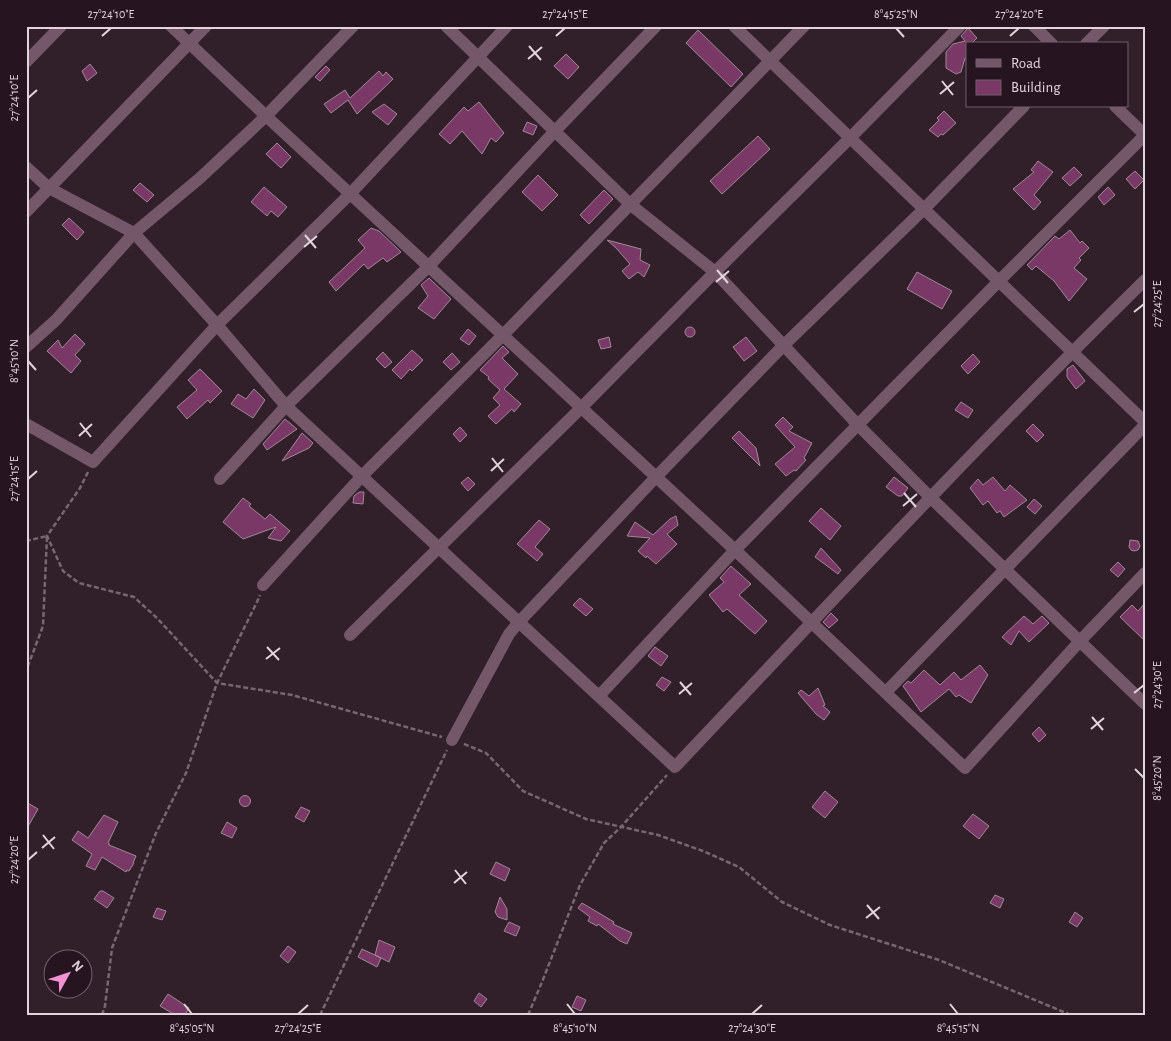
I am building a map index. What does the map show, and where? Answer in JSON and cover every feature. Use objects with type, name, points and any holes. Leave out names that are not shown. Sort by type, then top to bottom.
[{"type":"street","points":[[26,62],[62,26]]},
{"type":"street","points":[[171,26],[735,550],[965,768],[1080,641],[1145,574]]},
{"type":"street","points":[[26,212],[206,26]]},
{"type":"street","points":[[26,347],[56,320],[134,234],[200,178],[266,116],[353,26]]},
{"type":"street","points":[[446,26],[631,205],[715,272],[858,425],[1145,704]]},
{"type":"street","points":[[26,424],[93,462],[217,325],[350,194],[507,26]]},
{"type":"street","points":[[220,479],[286,406],[429,266],[656,26]]},
{"type":"street","points":[[734,26],[1145,424],[886,692]]},
{"type":"street","points":[[263,585],[361,477],[631,205],[804,26]]},
{"type":"street","points":[[350,635],[581,408],[960,26]]},
{"type":"street","points":[[1034,26],[1050,42]]},
{"type":"street","points":[[1088,42],[1104,26]]},
{"type":"street","points":[[452,740],[509,634],[519,622],[783,346],[924,209],[1022,108]]},
{"type":"street","points":[[598,696],[735,550],[1145,135],[1118,108]]},
{"type":"street","points":[[26,167],[49,188],[134,234],[217,325],[286,406],[675,767],[931,498],[1072,352],[1145,280]]},
{"type":"path","points":[[26,671],[43,626],[48,536],[80,488],[93,462]]},
{"type":"path","points":[[26,541],[48,536]]},
{"type":"path","points":[[48,536],[63,571],[79,583],[134,596],[218,683],[292,695],[452,740],[486,753],[523,792],[586,819],[658,835],[702,851],[739,867],[782,902],[830,924],[939,960],[1071,1015]]},
{"type":"path","points":[[102,1015],[105,1006],[112,948],[156,833],[186,773],[218,683],[257,602],[263,585]]},
{"type":"path","points":[[320,1015],[452,740]]},
{"type":"path","points":[[528,1015],[580,885],[604,843],[675,767]]},
{"type":"building","points":[[968,28],[977,38],[973,42],[966,42],[966,59],[961,72],[956,74],[946,68],[946,52],[953,44],[965,41],[961,36]]},
{"type":"building","points":[[698,30],[743,74],[731,87],[686,43]]},
{"type":"building","points":[[566,54],[579,67],[568,79],[554,66]]},
{"type":"building","points":[[90,64],[97,73],[87,81],[82,71]]},
{"type":"building","points":[[326,66],[330,70],[320,81],[315,77]]},
{"type":"building","points":[[379,71],[383,76],[386,72],[393,79],[357,114],[348,100],[331,113],[324,104],[345,90],[350,98]]},
{"type":"building","points":[[479,102],[504,133],[496,142],[491,138],[482,154],[462,131],[450,144],[439,134],[464,107],[468,111]]},
{"type":"building","points":[[384,104],[397,114],[388,125],[372,112]]},
{"type":"building","points":[[944,111],[956,123],[938,137],[929,130],[939,120],[937,118]]},
{"type":"building","points":[[527,122],[537,126],[533,135],[523,131]]},
{"type":"building","points":[[758,136],[770,149],[722,194],[710,181]]},
{"type":"building","points":[[277,143],[291,157],[281,168],[266,154]]},
{"type":"building","points":[[1038,161],[1053,172],[1034,195],[1041,202],[1034,210],[1013,189],[1034,172],[1031,170]]},
{"type":"building","points":[[1074,167],[1082,175],[1070,186],[1062,178]]},
{"type":"building","points":[[1135,171],[1144,180],[1135,189],[1126,179]]},
{"type":"building","points":[[538,175],[558,195],[542,211],[522,192]]},
{"type":"building","points":[[140,183],[154,195],[147,202],[133,190]]},
{"type":"building","points":[[264,187],[287,207],[278,217],[271,211],[267,216],[251,202]]},
{"type":"building","points":[[1108,187],[1115,195],[1104,205],[1098,197]]},
{"type":"building","points":[[604,190],[613,199],[589,224],[580,215]]},
{"type":"building","points":[[69,218],[84,232],[77,240],[62,225]]},
{"type":"building","points":[[371,228],[379,231],[401,252],[387,262],[383,258],[368,269],[364,264],[336,291],[329,282],[365,248],[358,240]]},
{"type":"building","points":[[1070,230],[1080,243],[1082,241],[1089,248],[1079,258],[1081,260],[1074,268],[1087,279],[1069,301],[1054,281],[1036,266],[1032,270],[1027,265],[1055,236],[1059,239]]},
{"type":"building","points":[[607,240],[641,249],[640,260],[650,265],[644,277],[638,272],[629,279],[622,271],[630,264]]},
{"type":"building","points":[[917,272],[952,291],[942,309],[907,289]]},
{"type":"building","points":[[429,278],[451,299],[434,319],[418,308],[428,296],[421,285]]},
{"type":"building","points":[[688,327],[692,327],[695,332],[694,336],[688,337],[685,334],[685,330]]},
{"type":"building","points":[[468,329],[476,336],[469,345],[460,339]]},
{"type":"building","points":[[75,334],[85,344],[75,355],[81,361],[71,373],[47,351],[58,340],[62,348]]},
{"type":"building","points":[[609,337],[611,347],[601,349],[598,340]]},
{"type":"building","points":[[746,337],[757,351],[744,361],[733,347]]},
{"type":"building","points":[[503,346],[509,352],[502,358],[518,374],[504,389],[521,404],[514,412],[512,409],[496,424],[488,416],[500,405],[493,398],[500,390],[480,370]]},
{"type":"building","points":[[412,350],[423,360],[412,371],[410,369],[401,379],[392,370]]},
{"type":"building","points":[[383,352],[392,362],[385,368],[376,359]]},
{"type":"building","points":[[452,353],[460,362],[451,370],[443,362]]},
{"type":"building","points":[[973,354],[980,362],[968,374],[961,366]]},
{"type":"building","points":[[1073,365],[1085,381],[1076,389],[1067,377],[1067,369]]},
{"type":"building","points":[[200,369],[222,391],[210,403],[208,400],[187,419],[177,407],[197,390],[188,380]]},
{"type":"building","points":[[254,389],[265,400],[253,418],[231,404],[238,394],[246,399]]},
{"type":"building","points":[[961,402],[973,410],[968,418],[955,410]]},
{"type":"building","points":[[783,417],[793,427],[789,431],[812,443],[804,458],[806,460],[796,471],[794,470],[786,476],[775,464],[795,447],[775,425]]},
{"type":"building","points":[[285,419],[297,429],[267,450],[263,444]]},
{"type":"building","points":[[1033,424],[1044,435],[1037,442],[1026,431]]},
{"type":"building","points":[[460,427],[467,435],[460,442],[453,434]]},
{"type":"building","points":[[739,431],[756,448],[760,466],[732,438]]},
{"type":"building","points":[[302,433],[313,443],[309,448],[282,461]]},
{"type":"building","points":[[468,477],[475,484],[468,491],[461,483]]},
{"type":"building","points":[[894,477],[908,488],[902,496],[898,496],[886,487]]},
{"type":"building","points":[[993,477],[1005,491],[1010,485],[1027,500],[1004,517],[1000,511],[997,513],[988,501],[983,505],[970,488],[978,479],[983,485]]},
{"type":"building","points":[[359,492],[364,492],[363,504],[353,503],[354,496]]},
{"type":"building","points":[[243,498],[251,504],[249,506],[265,519],[270,514],[290,531],[281,541],[268,538],[276,527],[243,539],[223,522]]},
{"type":"building","points":[[1034,499],[1042,506],[1035,514],[1027,507]]},
{"type":"building","points":[[821,508],[841,526],[830,540],[809,521]]},
{"type":"building","points":[[676,516],[678,525],[667,534],[677,544],[656,564],[638,551],[650,538],[627,536],[635,522],[653,535],[670,519]]},
{"type":"building","points":[[539,520],[550,529],[535,547],[543,554],[537,561],[517,544]]},
{"type":"building","points":[[1130,540],[1138,541],[1140,546],[1138,550],[1131,550],[1129,547]]},
{"type":"building","points":[[821,548],[841,570],[838,574],[815,557]]},
{"type":"building","points":[[1118,562],[1125,569],[1118,577],[1110,570]]},
{"type":"building","points":[[731,566],[751,584],[739,595],[767,621],[755,634],[727,609],[723,612],[709,595],[724,582],[720,578]]},
{"type":"building","points":[[580,598],[593,609],[586,616],[573,605]]},
{"type":"building","points":[[1145,603],[1145,641],[1120,617],[1132,605],[1138,611]]},
{"type":"building","points":[[831,613],[838,620],[829,628],[823,622]]},
{"type":"building","points":[[1024,616],[1033,624],[1042,616],[1049,623],[1029,642],[1019,631],[1011,645],[1002,637]]},
{"type":"building","points":[[655,647],[668,656],[661,666],[648,656]]},
{"type":"building","points":[[980,665],[988,675],[971,703],[959,695],[956,697],[949,689],[921,712],[903,686],[908,681],[911,683],[924,670],[940,685],[954,672],[961,680]]},
{"type":"building","points":[[662,677],[671,682],[664,691],[656,685]]},
{"type":"building","points":[[818,688],[825,705],[823,706],[830,712],[824,720],[816,714],[798,693],[801,690],[809,696]]},
{"type":"building","points":[[1039,727],[1046,735],[1039,742],[1032,734]]},
{"type":"building","points":[[825,791],[838,802],[825,818],[812,807]]},
{"type":"building","points":[[243,796],[247,796],[250,801],[249,805],[243,806],[240,803],[240,799]]},
{"type":"building","points":[[26,802],[38,809],[26,830]]},
{"type":"building","points":[[301,807],[310,811],[304,822],[295,817]]},
{"type":"building","points":[[973,814],[989,826],[979,839],[963,826]]},
{"type":"building","points":[[104,815],[118,822],[108,843],[109,845],[136,856],[129,871],[127,870],[126,872],[102,857],[95,870],[86,866],[92,854],[72,840],[78,831],[88,838]]},
{"type":"building","points":[[227,822],[237,828],[232,838],[221,833]]},
{"type":"building","points":[[496,862],[510,869],[505,881],[490,874]]},
{"type":"building","points":[[100,891],[114,898],[107,908],[94,899]]},
{"type":"building","points":[[995,895],[1004,899],[1000,908],[990,903]]},
{"type":"building","points":[[500,897],[507,909],[507,920],[498,917],[495,912]]},
{"type":"building","points":[[582,903],[614,922],[613,924],[632,933],[627,944],[620,941],[598,924],[597,926],[588,921],[590,917],[578,908]]},
{"type":"building","points":[[157,908],[166,911],[162,920],[153,917]]},
{"type":"building","points":[[1075,912],[1083,918],[1077,927],[1069,922]]},
{"type":"building","points":[[509,922],[520,927],[516,936],[504,931]]},
{"type":"building","points":[[379,940],[395,947],[389,962],[375,955]]},
{"type":"building","points":[[288,946],[296,952],[288,963],[280,956]]},
{"type":"building","points":[[362,949],[381,958],[377,967],[358,957]]},
{"type":"building","points":[[479,993],[487,999],[481,1007],[474,1001]]},
{"type":"building","points":[[168,994],[189,1008],[185,1015],[175,1015],[160,1006]]},
{"type":"building","points":[[577,996],[586,1000],[581,1011],[572,1007]]}]
